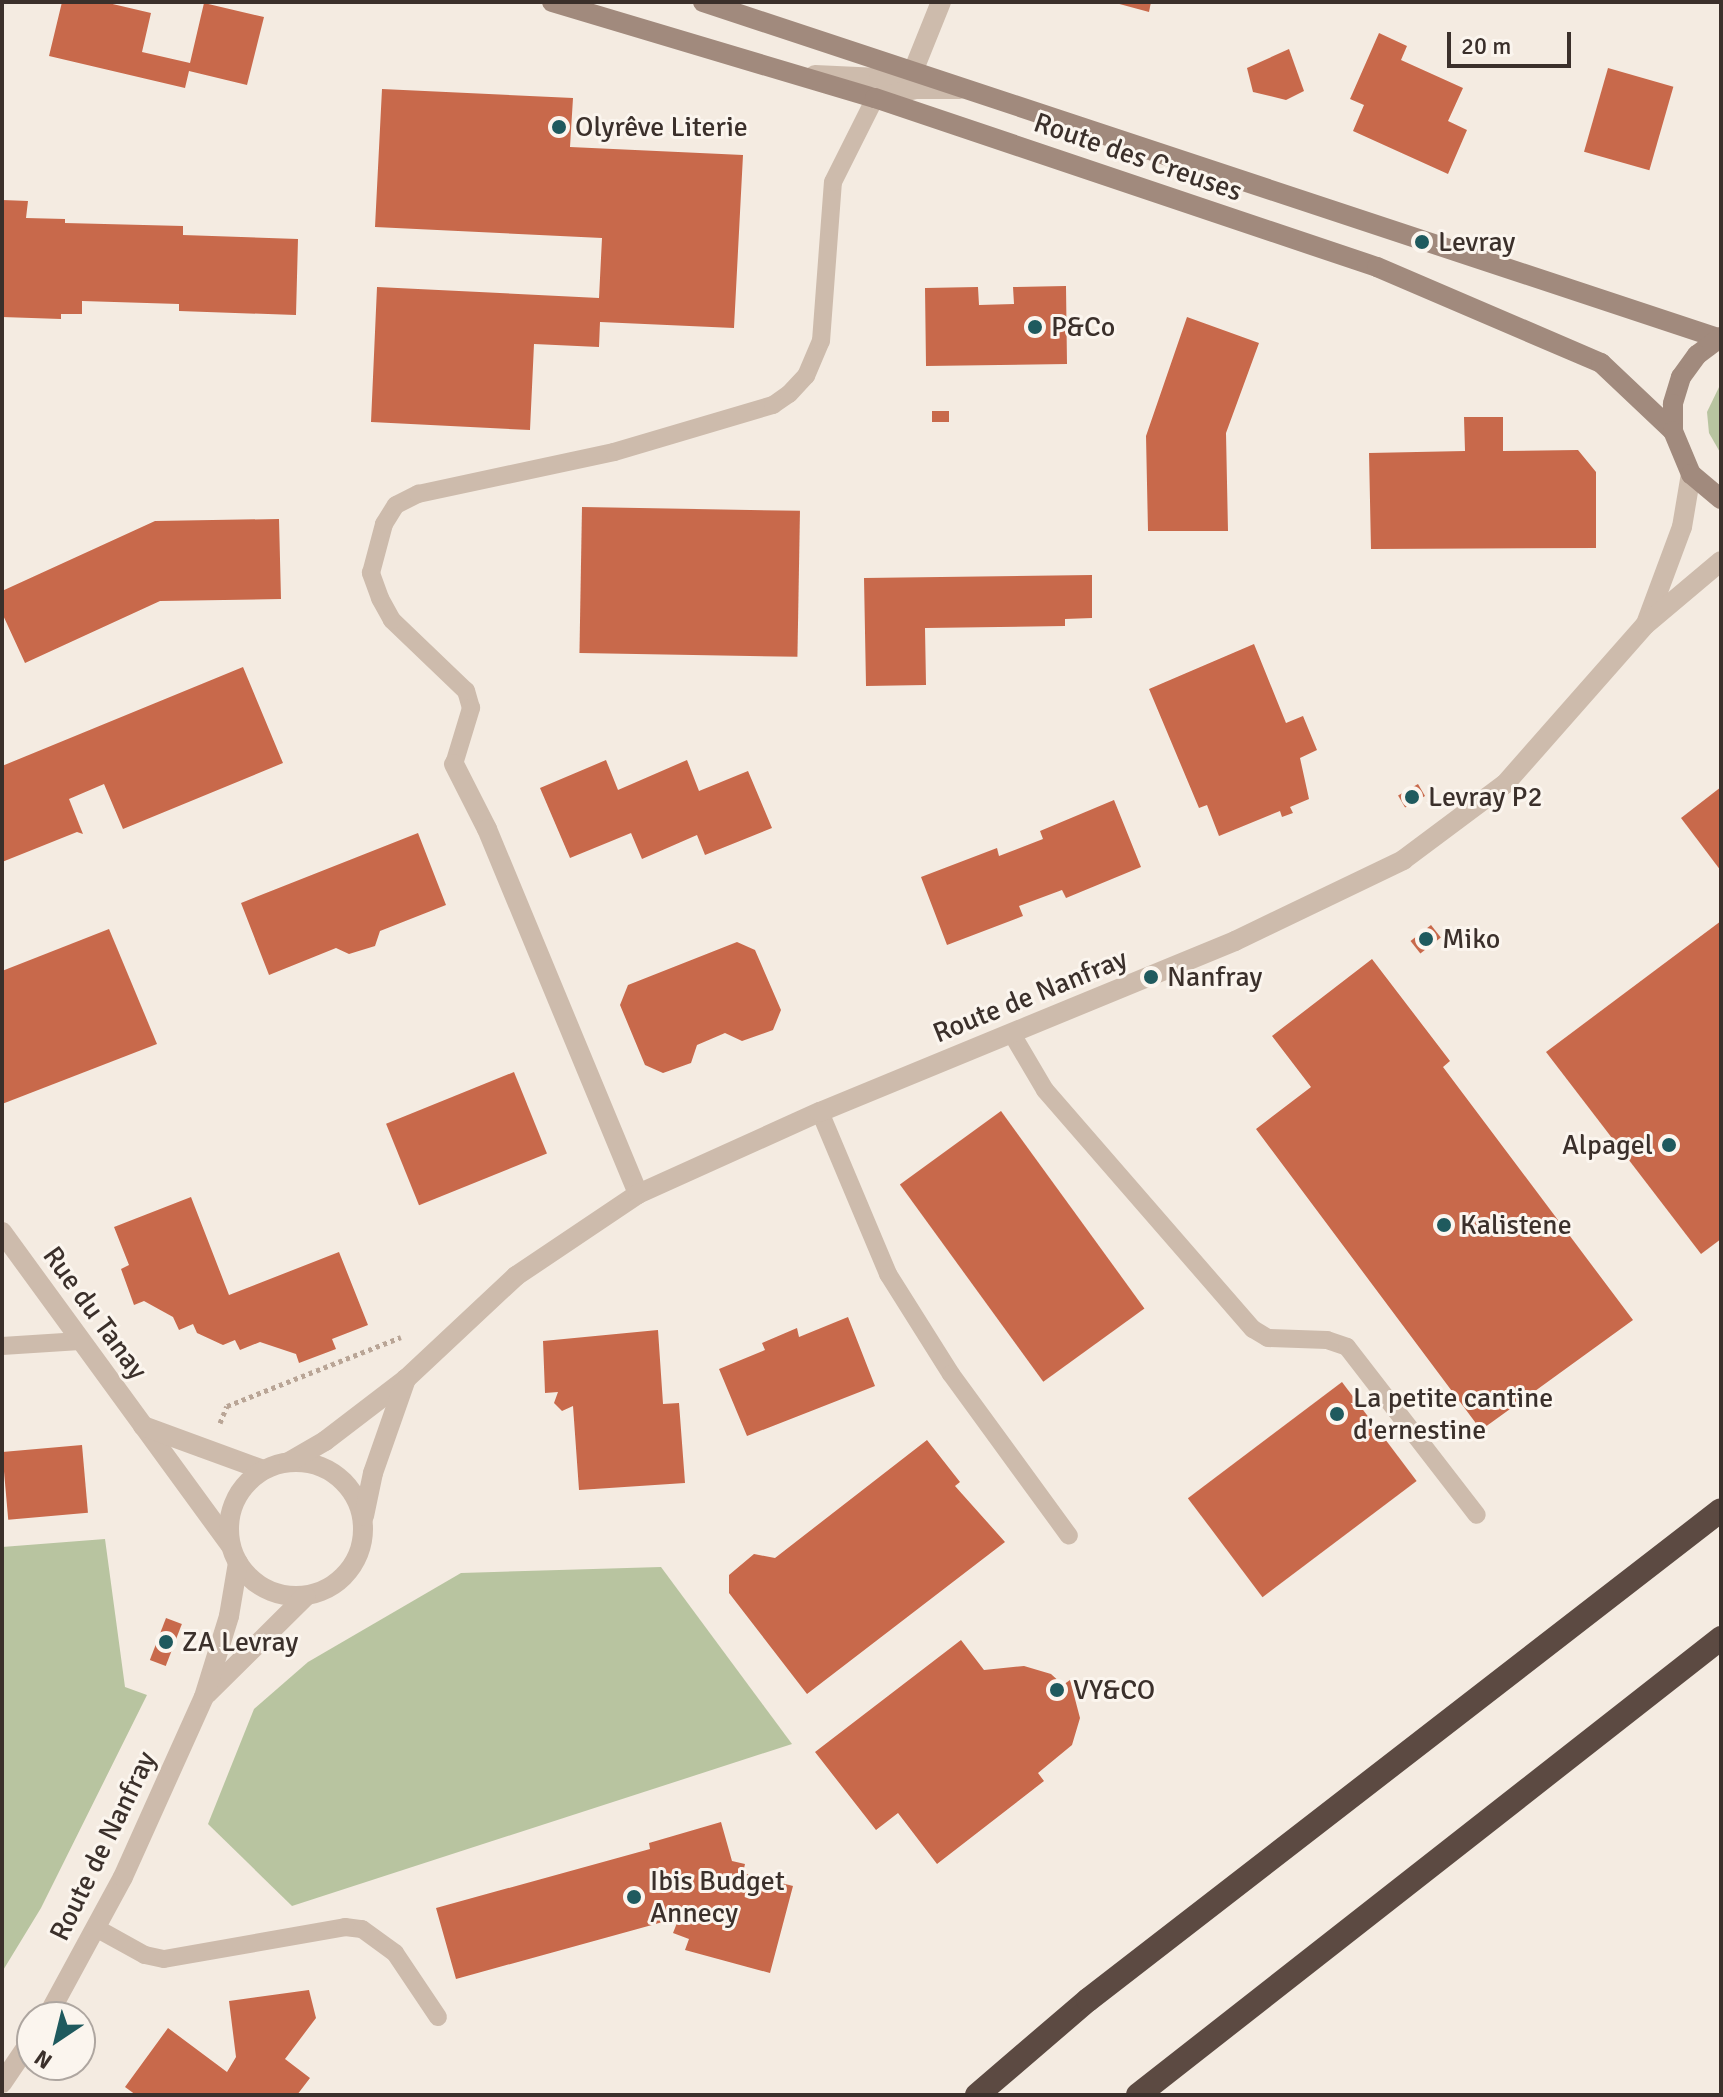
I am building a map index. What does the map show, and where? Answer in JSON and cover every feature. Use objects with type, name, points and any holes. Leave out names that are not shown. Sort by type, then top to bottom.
[{"type":"highway","points":[[977,2095],[1088,2000],[1721,1510]]},
{"type":"highway","points":[[1138,2095],[1721,1638]]},
{"type":"main road","name":"Route des Creuses","points":[[552,2],[875,98],[1377,267],[1542,333],[1601,363],[1673,431]]},
{"type":"main road","name":"Route des Creuses","points":[[703,2],[976,89],[1720,337]]},
{"type":"main road","points":[[1720,337],[1697,355],[1681,377],[1673,404],[1673,431],[1691,474],[1721,499]]},
{"type":"street","points":[[798,74],[879,78],[914,69],[941,2]]},
{"type":"street","points":[[875,98],[916,89],[976,89]]},
{"type":"street","name":"Route de Nanfray","points":[[1645,625],[1682,527],[1691,474]]},
{"type":"street","name":"Route de Nanfray","points":[[56,2001],[96,1928],[204,1697],[229,1616],[234,1502],[263,1470],[289,1462],[325,1441],[406,1379],[493,1294],[638,1194],[820,1112],[1324,902],[1403,860],[1505,784],[1645,625],[1721,561]]},
{"type":"street","points":[[1664,578],[1695,584]]},
{"type":"street","points":[[454,764],[487,829],[638,1194]]},
{"type":"street","name":"Rue du Tanay","points":[[2,1232],[234,1554]]},
{"type":"street","name":"Route de Nanfray","points":[[204,1697],[306,1596],[325,1590],[355,1562],[373,1473],[406,1379]]},
{"type":"street","points":[[143,1426],[208,1453],[263,1470]]},
{"type":"street","points":[[289,1462],[309,1463],[338,1477],[357,1501],[363,1522]]},
{"type":"street","points":[[234,1554],[267,1590],[306,1596]]},
{"type":"street","points":[[2,2083],[16,2062]]},
{"type":"lane","points":[[454,764],[471,708],[466,691],[392,620],[371,573],[384,524],[396,505],[418,494],[614,452],[773,405],[789,394],[806,376],[821,341],[833,182],[875,98]]},
{"type":"lane","points":[[1012,1034],[1045,1090],[1251,1327],[1268,1338],[1327,1340],[1347,1347],[1477,1515]]},
{"type":"lane","points":[[820,1112],[888,1274],[951,1374],[1069,1536]]},
{"type":"lane","points":[[2,1346],[80,1341]]},
{"type":"lane","points":[[96,1928],[145,1955],[164,1959],[334,1929],[362,1929],[395,1953],[438,2017]]},
{"type":"path","points":[[208,1453],[227,1406],[384,1347],[407,1333]]},
{"type":"green space","points":[[1721,383],[1721,454],[1709,433],[1707,412]]},
{"type":"green space","points":[[105,1539],[125,1687],[147,1695],[41,1908],[2,1972],[2,1547]]},
{"type":"green space","points":[[661,1567],[792,1744],[292,1906],[208,1824],[254,1709],[308,1662],[461,1573]]},
{"type":"building","points":[[62,2],[104,2],[151,13],[142,52],[190,63],[204,3],[264,17],[247,85],[189,71],[185,88],[49,56]]},
{"type":"building","points":[[1112,2],[1151,2],[1149,12]]},
{"type":"building","points":[[1379,33],[1407,46],[1401,60],[1463,88],[1448,121],[1467,130],[1448,174],[1353,131],[1364,105],[1350,99]]},
{"type":"building","points":[[1289,49],[1304,91],[1286,100],[1253,92],[1247,68]]},
{"type":"building","points":[[1608,68],[1673,87],[1649,170],[1584,152]]},
{"type":"building","points":[[382,89],[573,98],[570,147],[743,155],[734,328],[600,322],[599,347],[534,344],[530,430],[371,422],[377,287],[599,298],[602,238],[375,227]]},
{"type":"building","points":[[2,200],[28,201],[26,218],[65,219],[65,223],[183,226],[183,235],[298,239],[296,315],[179,311],[179,304],[82,301],[82,314],[61,314],[61,319],[2,317]]},
{"type":"building","points":[[1066,286],[1067,364],[926,366],[925,288],[978,287],[979,305],[1014,304],[1013,287]]},
{"type":"building","points":[[1187,317],[1259,343],[1226,433],[1228,531],[1148,531],[1146,436]]},
{"type":"building","points":[[932,411],[949,411],[949,422],[932,422]]},
{"type":"building","points":[[1464,417],[1503,417],[1503,451],[1578,450],[1596,472],[1596,548],[1371,549],[1369,453],[1465,451]]},
{"type":"building","points":[[582,507],[800,511],[797,657],[579,653]]},
{"type":"building","points":[[279,519],[281,599],[160,601],[25,663],[2,613],[2,591],[155,521]]},
{"type":"building","points":[[1092,575],[1092,618],[1065,619],[1065,626],[925,628],[926,685],[866,686],[864,578]]},
{"type":"building","points":[[1254,644],[1286,723],[1303,716],[1317,750],[1300,758],[1309,799],[1290,807],[1293,813],[1282,817],[1280,811],[1219,836],[1207,805],[1199,808],[1149,689]]},
{"type":"building","points":[[243,667],[283,763],[123,829],[104,784],[69,799],[83,834],[77,832],[2,862],[2,766]]},
{"type":"building","points":[[606,760],[618,790],[687,760],[699,791],[748,771],[772,828],[705,855],[697,835],[642,859],[631,833],[570,858],[540,788]]},
{"type":"building","name":"Levray P2","points":[[1418,784],[1425,796],[1405,808],[1398,796]]},
{"type":"building","points":[[1721,787],[1721,871],[1681,818]]},
{"type":"building","points":[[1114,800],[1141,867],[1066,898],[1062,890],[1019,906],[1023,916],[947,945],[921,877],[997,848],[999,856],[1043,839],[1040,831]]},
{"type":"building","points":[[418,833],[446,905],[380,931],[375,946],[349,954],[336,948],[269,975],[241,903]]},
{"type":"building","name":"Alpagel","points":[[1721,921],[1721,1239],[1701,1254],[1546,1052]]},
{"type":"building","name":"Miko","points":[[1431,925],[1441,938],[1420,954],[1411,941]]},
{"type":"building","points":[[109,929],[157,1044],[2,1104],[2,971]]},
{"type":"building","points":[[737,942],[755,950],[781,1010],[773,1030],[742,1041],[725,1033],[697,1045],[691,1063],[663,1073],[645,1065],[620,1005],[628,985]]},
{"type":"building","name":"Kalistene","points":[[1372,959],[1450,1061],[1443,1067],[1633,1320],[1481,1430],[1256,1129],[1311,1087],[1272,1036]]},
{"type":"building","points":[[514,1072],[547,1154],[419,1205],[386,1124]]},
{"type":"building","points":[[1001,1111],[1144,1308],[1043,1382],[900,1184]]},
{"type":"building","points":[[191,1197],[229,1295],[339,1252],[368,1325],[332,1339],[336,1349],[299,1363],[296,1354],[260,1342],[240,1350],[235,1340],[223,1345],[197,1333],[193,1324],[179,1330],[173,1317],[144,1301],[134,1305],[121,1269],[129,1265],[114,1227]]},
{"type":"building","points":[[848,1317],[875,1386],[747,1436],[719,1369],[765,1350],[762,1343],[797,1328],[799,1337]]},
{"type":"building","points":[[658,1330],[663,1404],[679,1403],[685,1483],[579,1490],[573,1406],[562,1411],[554,1403],[558,1392],[545,1393],[543,1341]]},
{"type":"building","points":[[1342,1382],[1417,1481],[1262,1597],[1188,1498]]},
{"type":"building","points":[[927,1440],[960,1482],[955,1486],[1005,1542],[807,1694],[729,1593],[729,1575],[754,1554],[775,1558]]},
{"type":"building","points":[[82,1445],[88,1513],[8,1520],[2,1452]]},
{"type":"building","name":"ZA Levray","points":[[166,1618],[182,1624],[166,1666],[150,1660]]},
{"type":"building","points":[[961,1640],[984,1670],[1024,1666],[1051,1674],[1063,1685],[1070,1680],[1080,1718],[1072,1745],[1038,1773],[1044,1781],[937,1864],[898,1813],[876,1830],[815,1752]]},
{"type":"building","name":"Ibis Budget Annecy","points":[[721,1822],[732,1861],[745,1864],[743,1873],[793,1886],[770,1973],[685,1950],[689,1939],[673,1933],[677,1923],[670,1920],[456,1979],[436,1908],[650,1849],[649,1843]]},
{"type":"building","points":[[309,1990],[316,2018],[285,2059],[310,2078],[297,2095],[136,2095],[125,2087],[168,2028],[227,2072],[236,2057],[229,2001]]},
{"type":"place","name":"Olyrêve Literie","points":[[559,127]]},
{"type":"place","name":"Levray","points":[[1422,242]]},
{"type":"place","name":"P&Co","points":[[1035,327]]},
{"type":"place","name":"Levray P2","points":[[1412,797]]},
{"type":"place","name":"Miko","points":[[1426,939]]},
{"type":"place","name":"Nanfray","points":[[1151,977]]},
{"type":"place","name":"Alpagel","points":[[1669,1145]]},
{"type":"place","name":"Kalistene","points":[[1444,1225]]},
{"type":"place","name":"La petite cantine d'ernestine","points":[[1337,1414]]},
{"type":"place","name":"ZA Levray","points":[[166,1642]]},
{"type":"place","name":"VY&CO","points":[[1057,1690]]},
{"type":"place","name":"Ibis Budget Annecy","points":[[634,1897]]}]
